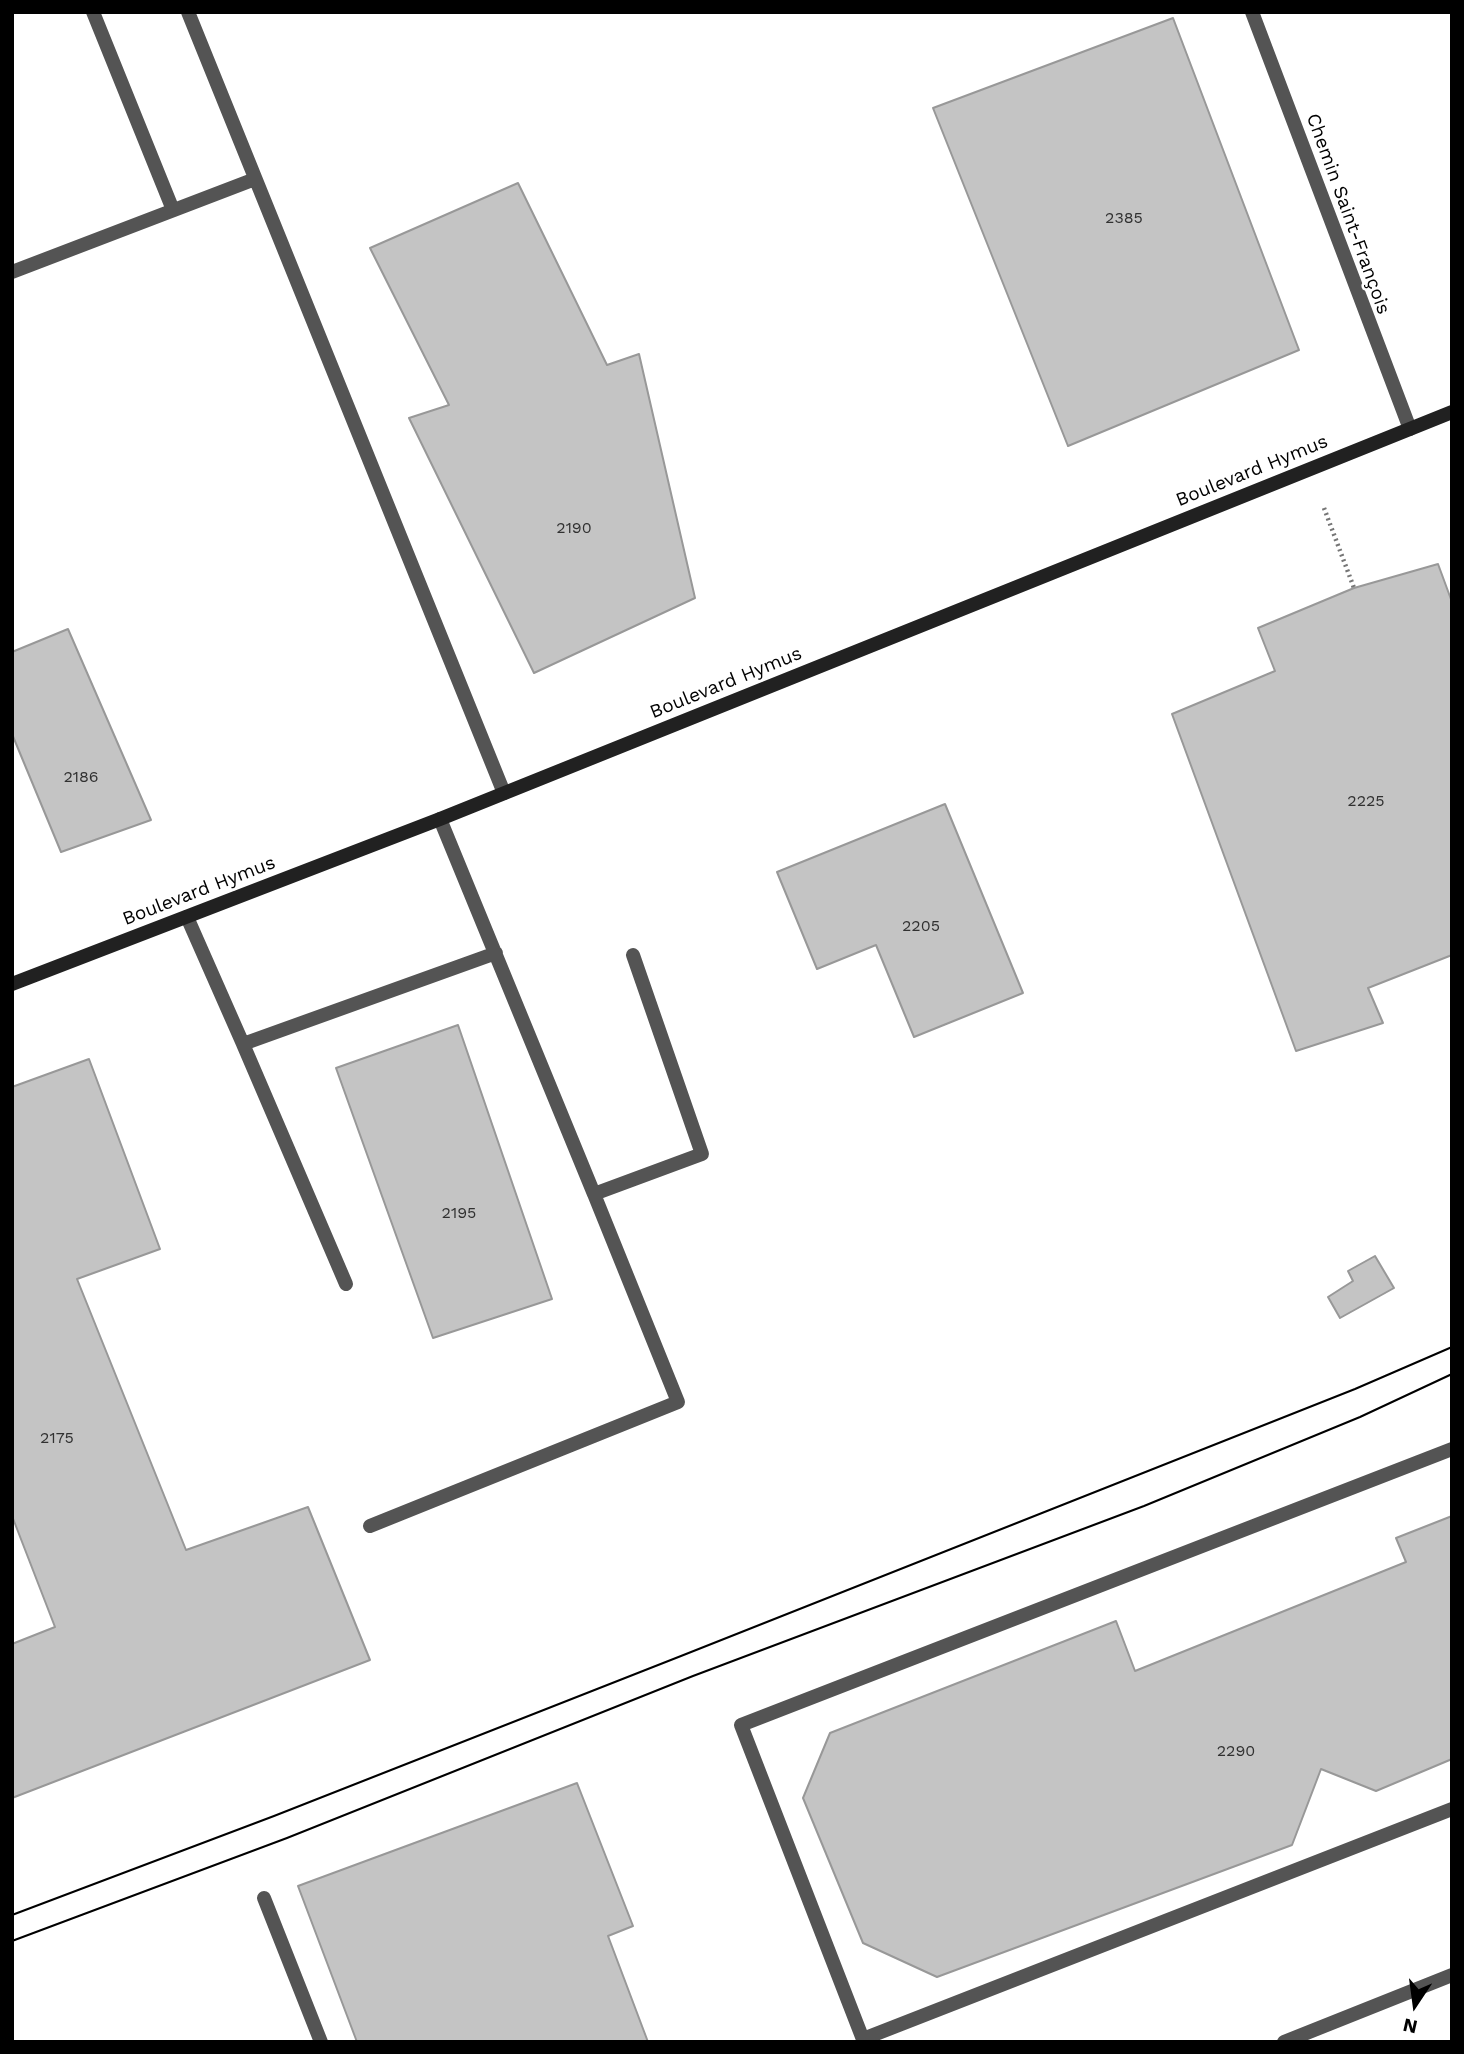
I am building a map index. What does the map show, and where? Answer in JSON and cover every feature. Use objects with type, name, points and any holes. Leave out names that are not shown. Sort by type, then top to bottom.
[{"type":"street","points":[[93,12],[173,210]]},
{"type":"street","points":[[188,12],[504,793]]},
{"type":"street","name":"Chemin Saint-François","points":[[1252,12],[1409,429]]},
{"type":"street","points":[[12,272],[255,179]]},
{"type":"street","name":"Boulevard Hymus","points":[[12,984],[440,819],[1452,412]]},
{"type":"street","points":[[370,1526],[678,1402],[440,819]]},
{"type":"street","points":[[187,917],[346,1284]]},
{"type":"street","points":[[243,1044],[496,953]]},
{"type":"street","points":[[594,1194],[702,1154],[633,955]]},
{"type":"street","points":[[1452,1449],[741,1725],[864,2040],[1452,1809]]},
{"type":"street","points":[[264,1898],[321,2042]]},
{"type":"street","points":[[1284,2042],[1452,1975]]},
{"type":"path","points":[[1324,508],[1354,588]]},
{"type":"building","points":[[1173,18],[1299,350],[1068,446],[933,108]]},
{"type":"building","points":[[518,183],[607,365],[639,354],[695,598],[534,673],[409,418],[449,405],[370,248]]},
{"type":"building","points":[[1438,564],[1452,602],[1452,955],[1368,988],[1383,1023],[1296,1051],[1172,714],[1275,671],[1258,628],[1354,588]]},
{"type":"building","points":[[68,629],[151,820],[61,852],[12,734],[12,652]]},
{"type":"building","points":[[945,804],[1023,993],[914,1037],[876,945],[817,969],[777,872]]},
{"type":"building","points":[[458,1025],[552,1299],[433,1338],[336,1068]]},
{"type":"building","points":[[89,1059],[160,1249],[77,1279],[186,1550],[308,1507],[370,1660],[12,1798],[12,1644],[55,1627],[12,1516],[12,1087]]},
{"type":"building","points":[[1375,1256],[1394,1288],[1340,1318],[1328,1297],[1353,1281],[1348,1271]]},
{"type":"building","points":[[1452,1516],[1452,1759],[1376,1791],[1321,1769],[1292,1845],[937,1977],[863,1943],[803,1798],[830,1733],[1116,1621],[1135,1671],[1406,1562],[1396,1538]]},
{"type":"building","points":[[577,1783],[633,1926],[608,1936],[648,2042],[357,2042],[298,1886]]},
{"type":"tram line","points":[[12,1915],[274,1816],[681,1656],[1355,1389],[1452,1347]]},
{"type":"tram line","points":[[12,1941],[287,1838],[693,1676],[1144,1506],[1360,1417],[1452,1374]]}]
